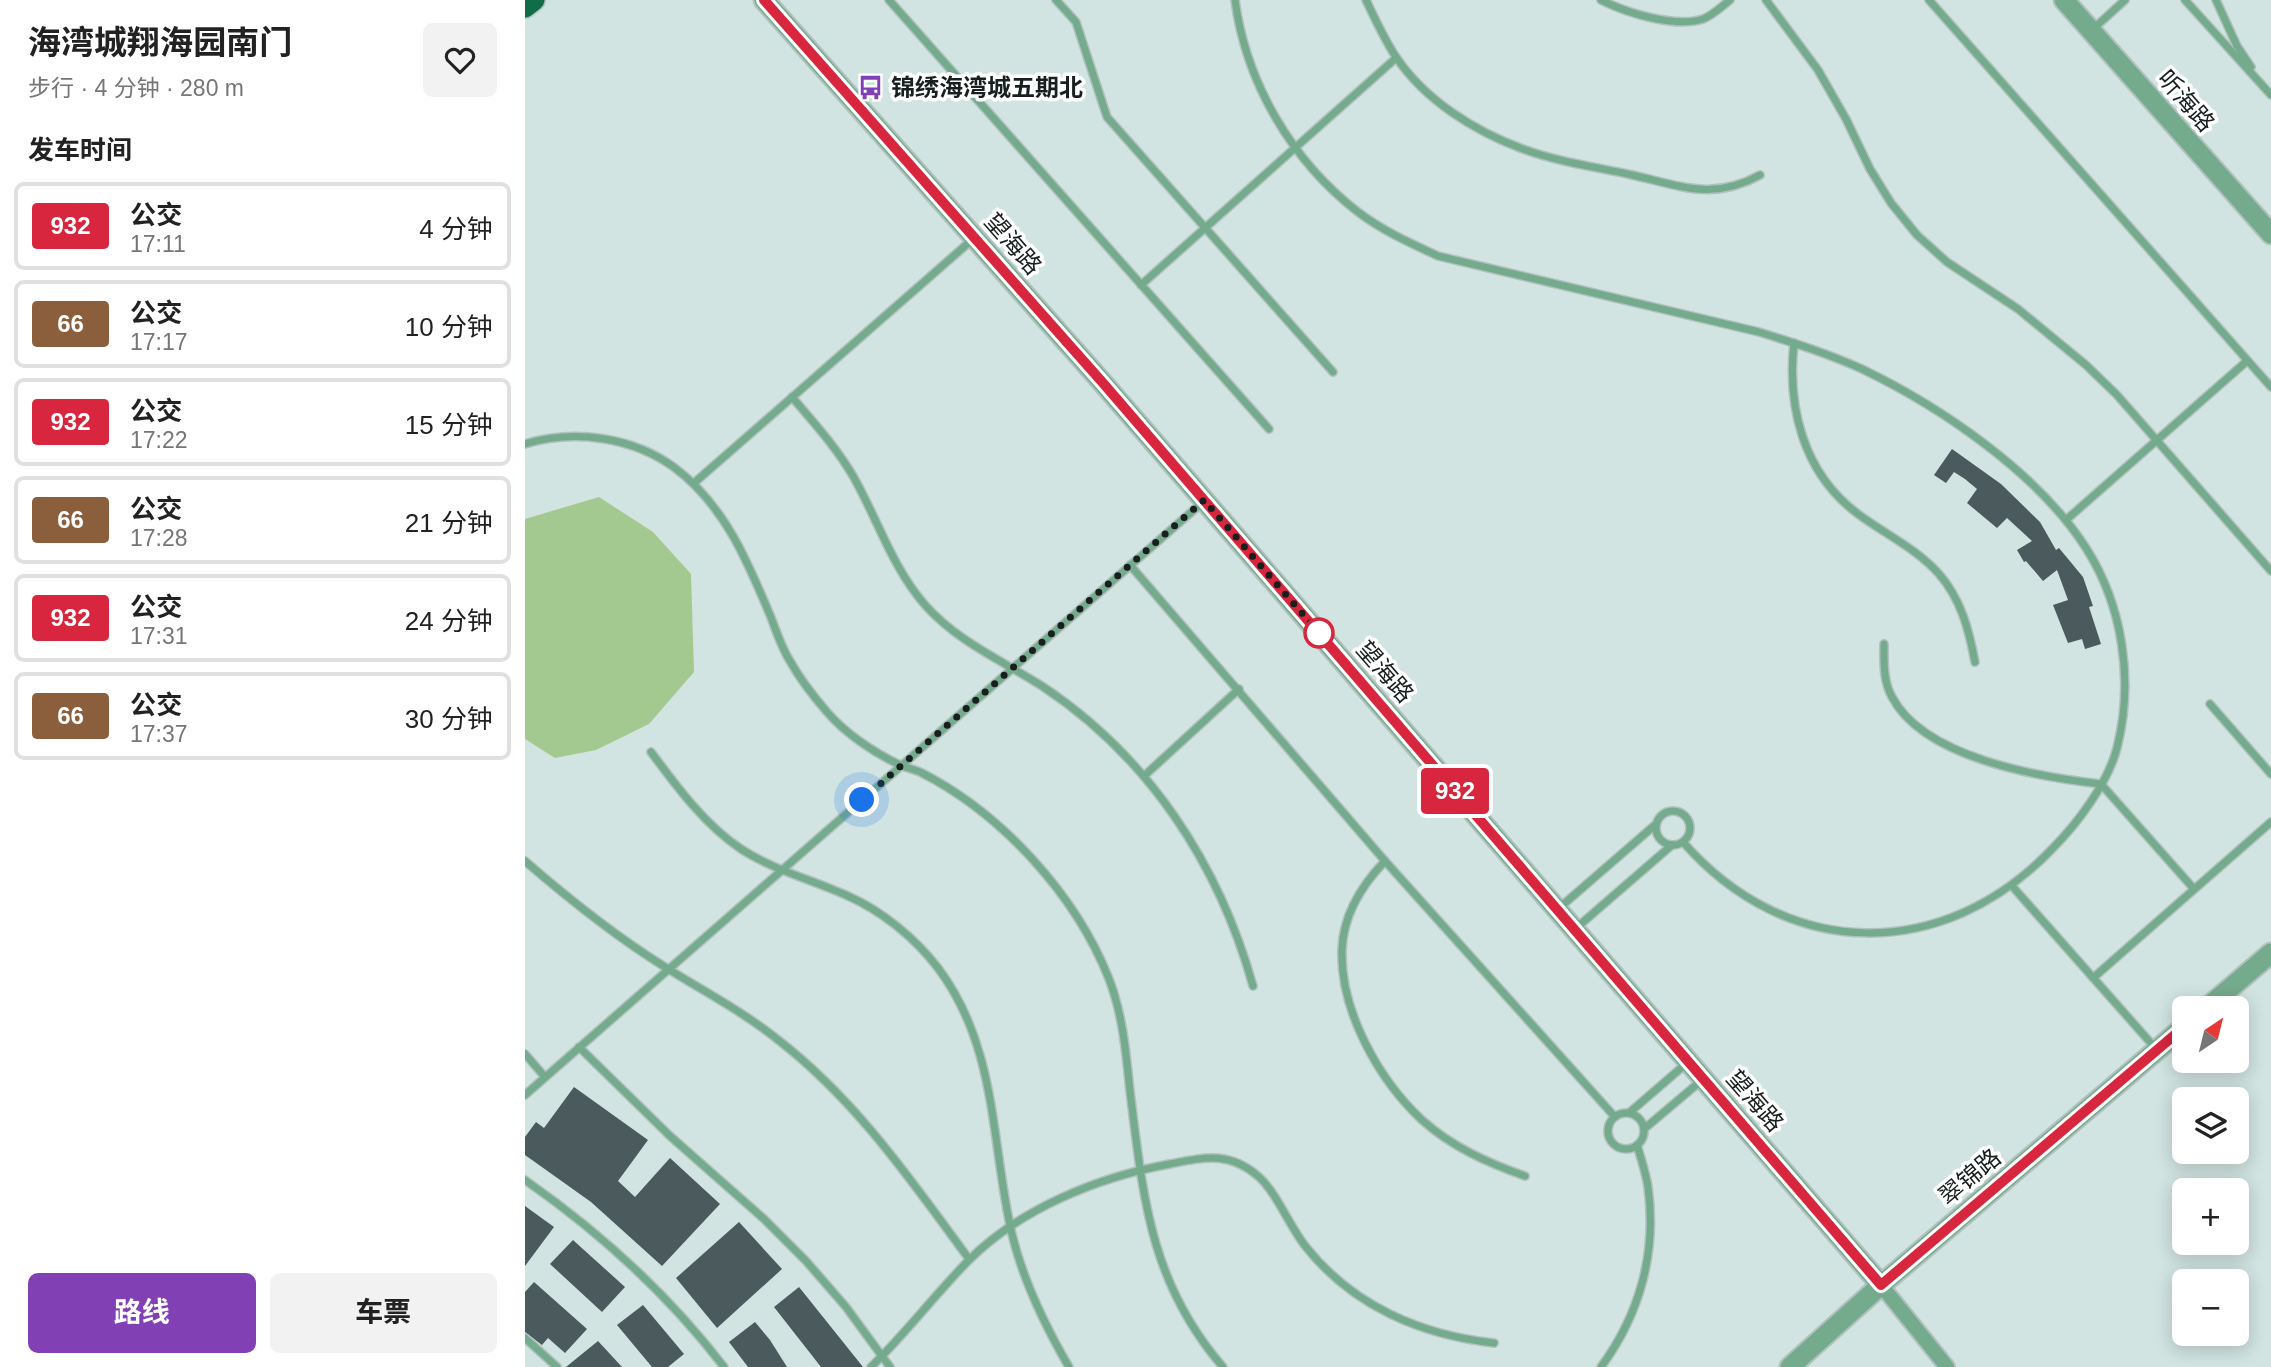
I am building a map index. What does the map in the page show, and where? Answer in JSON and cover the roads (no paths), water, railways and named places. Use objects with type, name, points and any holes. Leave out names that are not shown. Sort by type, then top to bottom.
[{"type":"highway","points":[[525,7],[534,0]]},
{"type":"street","name":"望海路","points":[[764,0],[1204,500],[1881,1285]]},
{"type":"street","name":"听海路","points":[[2064,0],[2271,234]]},
{"type":"street","points":[[2221,996],[2271,953]]},
{"type":"street","name":"翠锦路","points":[[1790,1367],[1881,1285],[2172,1037]]},
{"type":"street","points":[[1881,1285],[1947,1367]]},
{"type":"lane","points":[[889,0],[1269,429]]},
{"type":"lane","points":[[1056,0],[1076,22],[1107,117],[1333,372]]},
{"type":"lane","points":[[1235,0],[1247,54],[1267,103],[1295,148],[1324,183],[1359,212],[1397,237],[1438,256],[1759,332],[1861,369],[1910,394],[1999,456],[2066,520],[2087,548],[2103,579],[2115,612],[2122,647],[2125,682],[2123,717],[2116,751],[2084,812],[2039,864],[2012,886],[1976,908],[1936,924],[1894,932],[1851,933],[1808,925],[1768,910],[1731,888],[1683,842]]},
{"type":"lane","points":[[1366,0],[1397,58],[1423,88],[1454,114],[1488,134],[1525,150],[1698,190],[1731,188],[1761,176]]},
{"type":"lane","points":[[1601,0],[1640,15],[1679,22],[1705,18],[1730,0]]},
{"type":"lane","points":[[1766,0],[1818,70],[1891,204],[1917,234],[1947,262],[2053,336],[2117,396],[2271,571]]},
{"type":"lane","points":[[1929,0],[2271,387]]},
{"type":"lane","points":[[2091,31],[2126,0]]},
{"type":"lane","points":[[2185,0],[2264,86]]},
{"type":"lane","points":[[2216,0],[2237,46],[2271,95]]},
{"type":"lane","points":[[1141,285],[1397,58]]},
{"type":"lane","points":[[694,483],[975,238]]},
{"type":"lane","points":[[1794,343],[1791,369],[1794,410],[1806,448],[1819,472],[1835,493],[1855,512],[1916,553],[1939,575],[1969,630],[1975,662]]},
{"type":"lane","points":[[2066,520],[2248,361]]},
{"type":"lane","points":[[792,397],[834,445],[865,499],[886,546],[904,577],[926,605],[951,630],[980,652],[1012,668],[1069,706],[1096,728],[1144,776],[1185,830],[1213,880],[1232,921],[1253,986]]},
{"type":"lane","points":[[525,444],[566,436],[621,442],[660,459],[694,483],[713,503],[728,526],[788,660],[829,714],[873,751],[921,773],[980,810],[1038,864],[1078,918],[1109,980],[1124,1034],[1139,1170],[1149,1223],[1171,1286],[1190,1322],[1223,1367]]},
{"type":"lane","points":[[525,1095],[1204,500]]},
{"type":"lane","points":[[1130,565],[1385,861],[1615,1116]]},
{"type":"lane","points":[[1884,644],[1884,671],[1891,696],[1906,718],[1927,735],[1971,755],[2029,773],[2101,784],[2194,890]]},
{"type":"lane","points":[[1144,776],[1239,690]]},
{"type":"lane","points":[[2210,705],[2271,774]]},
{"type":"lane","points":[[651,752],[677,788],[707,820],[741,849],[849,896],[912,939],[937,967],[958,999],[975,1033],[986,1069],[1010,1227],[1029,1283],[1052,1337],[1069,1367]]},
{"type":"lane","points":[[1557,909],[1655,825],[1665,812],[1670,810],[1682,813],[1689,821],[1690,827],[1683,842],[1672,845],[1666,844],[1658,836],[1655,825]]},
{"type":"lane","points":[[2093,978],[2271,822]]},
{"type":"lane","points":[[1574,929],[1672,845]]},
{"type":"lane","points":[[525,861],[607,929],[668,970],[725,1002],[778,1039],[827,1082],[872,1129],[969,1259]]},
{"type":"lane","points":[[1385,861],[1360,892],[1345,931],[1342,951],[1345,976],[1358,1026],[1375,1061],[1397,1093],[1424,1121],[1454,1145],[1489,1163],[1525,1176]]},
{"type":"lane","points":[[2012,886],[2157,1050]]},
{"type":"lane","points":[[579,1047],[806,1261],[846,1307],[890,1367]]},
{"type":"lane","points":[[525,1054],[545,1077]]},
{"type":"lane","points":[[1629,1113],[1641,1122],[1644,1129],[1643,1138],[1629,1149],[1619,1148],[1612,1143],[1608,1134],[1609,1124],[1615,1116],[1629,1113],[1689,1062]]},
{"type":"lane","points":[[1644,1129],[1703,1079]]},
{"type":"lane","points":[[1601,1367],[1617,1346],[1635,1309],[1647,1269],[1651,1227],[1648,1185],[1637,1145]]},
{"type":"lane","points":[[871,1367],[969,1259],[1010,1227],[1051,1203],[1094,1184],[1139,1170],[1206,1157],[1227,1159],[1246,1166],[1262,1179],[1306,1248],[1351,1291],[1377,1308],[1424,1329],[1463,1340],[1494,1343]]},
{"type":"lane","points":[[525,1180],[570,1211],[617,1250],[661,1293],[724,1367]]},
{"type":"lane","points":[[525,1338],[557,1367]]},
{"type":"place","name":"锦绣海湾城五期北","points":[[871,88]]}]
